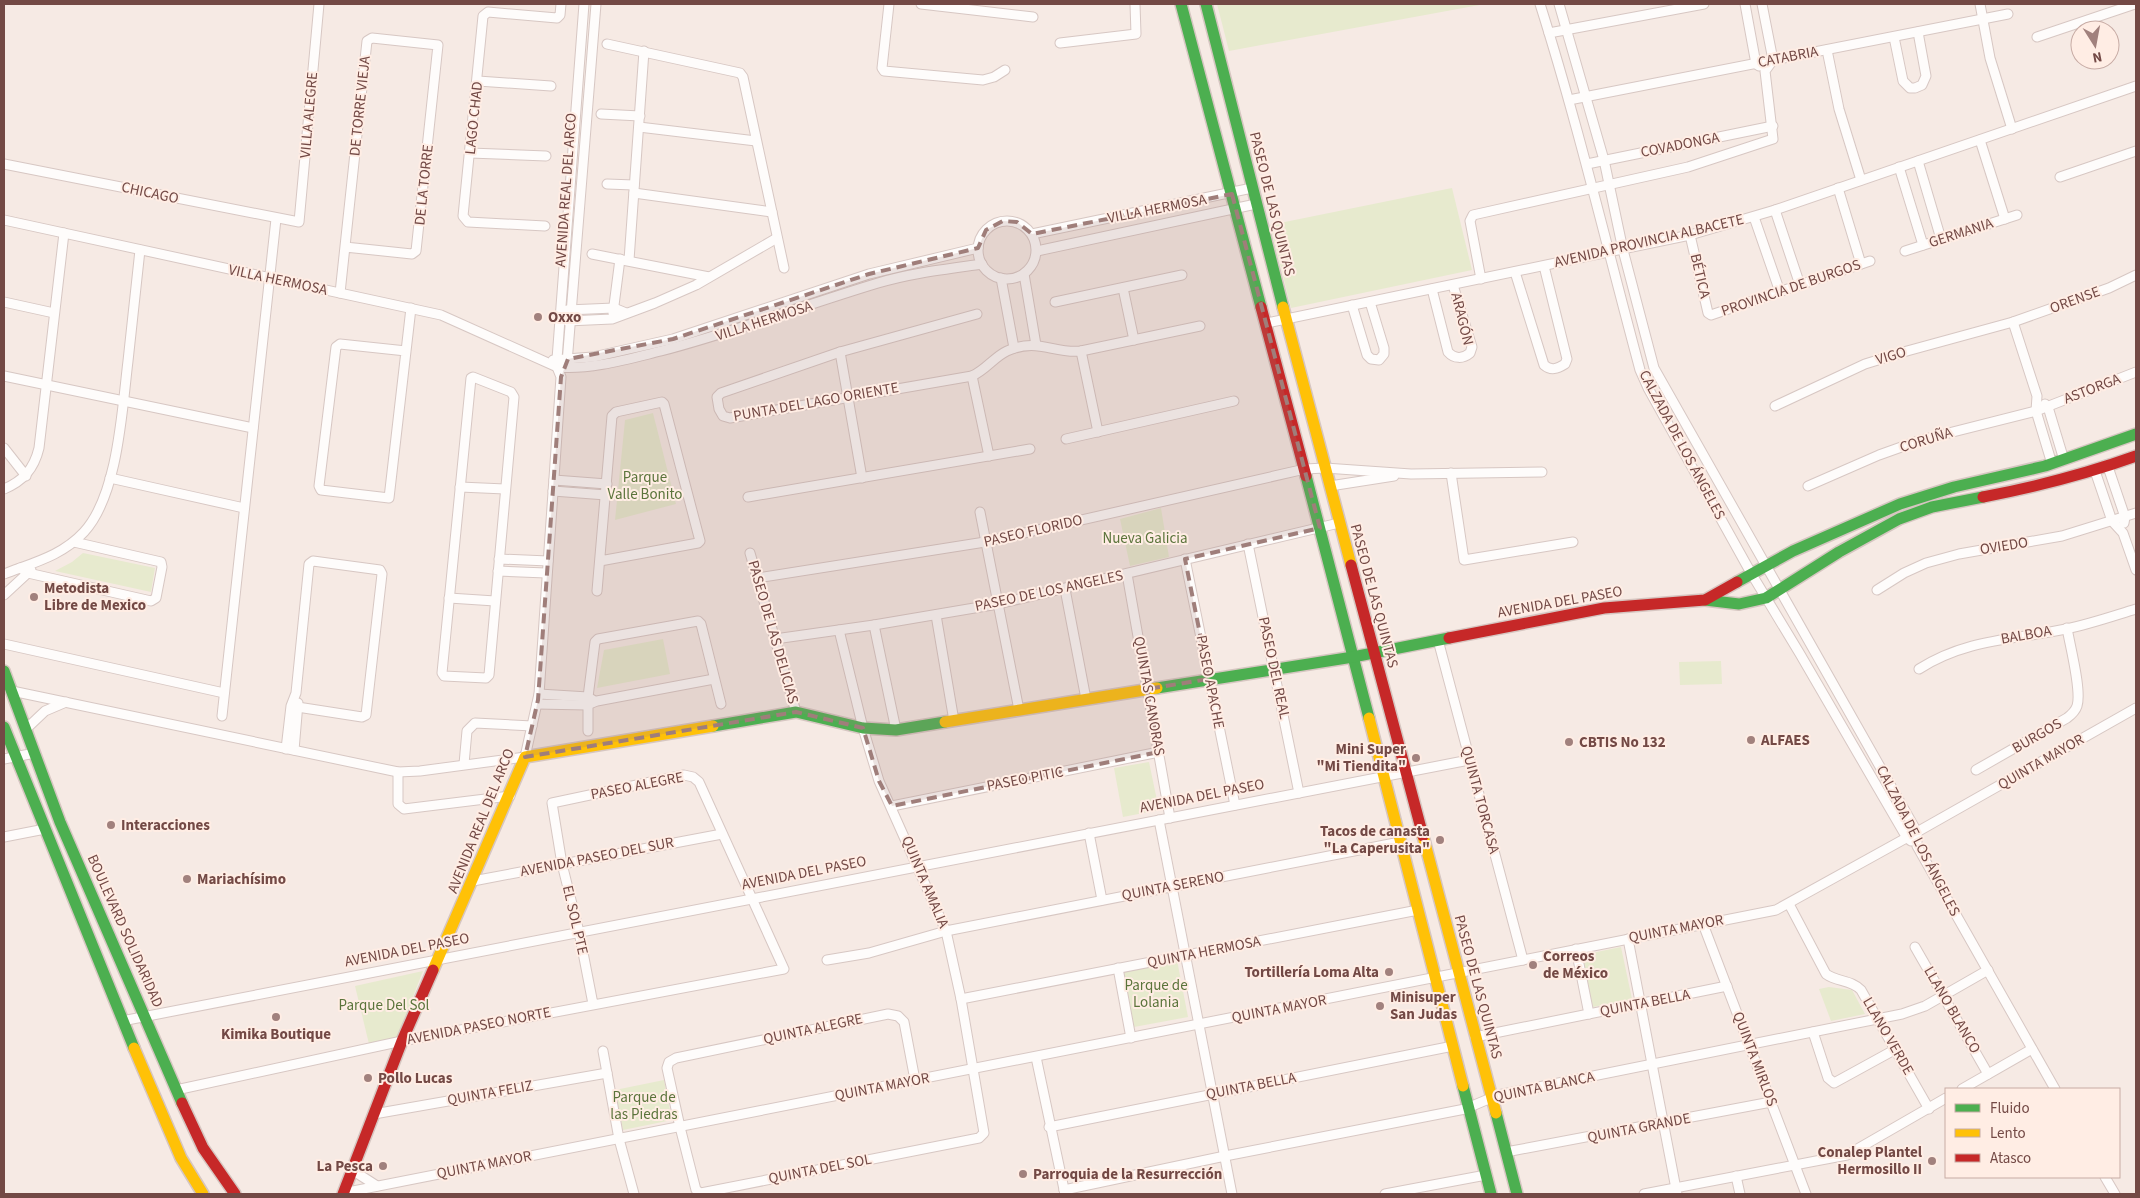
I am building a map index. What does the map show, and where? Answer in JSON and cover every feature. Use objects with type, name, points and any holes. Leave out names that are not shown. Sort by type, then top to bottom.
[{"type":"main road","points":[[1181,4],[1267,323],[1491,1194]]},
{"type":"main road","name":"PASEO DE LAS QUINTAS","points":[[1206,4],[1373,652],[1517,1194]]},
{"type":"main road","name":"AVENIDA DEL PASEO","points":[[526,757],[796,712],[863,728],[896,730],[1352,657],[1604,608],[1706,600],[1751,573],[1811,543],[1900,504],[1954,487],[2052,464],[2136,434]]},
{"type":"main road","points":[[1706,600],[1739,604],[1766,598],[1780,591],[1839,552],[1900,519],[1932,507],[2024,489],[2095,471],[2136,456]]},
{"type":"main road","points":[[2021,472],[2024,489]]},
{"type":"main road","name":"BOULEVARD SOLIDARIDAD","points":[[4,672],[60,822],[176,1090],[203,1148],[235,1194]]},
{"type":"main road","points":[[4,726],[122,1021],[181,1158],[203,1194]]},
{"type":"main road","name":"AVENIDA REAL DEL ARCO","points":[[343,1194],[402,1041],[526,757]]},
{"type":"street","name":"VILLA ALEGRE","points":[[295,222],[300,220],[319,4]]},
{"type":"street","name":"LAGO CHAD","points":[[545,226],[466,221],[464,216],[484,14],[488,12],[557,18],[560,15],[561,4]]},
{"type":"street","name":"AVENIDA REAL DEL ARCO","points":[[526,757],[538,699],[561,377],[557,363],[560,310],[584,4]]},
{"type":"street","name":"AVENIDA REAL DEL ARCO","points":[[561,377],[567,364],[596,4]]},
{"type":"street","points":[[889,4],[882,68],[884,71],[983,80],[994,77],[1005,70]]},
{"type":"street","points":[[921,4],[1033,17]]},
{"type":"street","points":[[1060,42],[1136,34],[1135,4]]},
{"type":"street","name":"CALZADA DE LOS ÁNGELES","points":[[1540,4],[1587,164],[1608,254],[1640,370],[1751,573],[1906,838],[1917,846],[2054,1088]]},
{"type":"street","name":"CALZADA DE LOS ÁNGELES","points":[[1559,4],[1604,160],[1622,250],[1654,368],[1917,832],[1917,846]]},
{"type":"street","points":[[1549,32],[1704,4]]},
{"type":"street","points":[[1745,4],[1756,64],[1766,71]]},
{"type":"street","points":[[1481,279],[1470,220],[1471,216],[1609,183],[1702,164],[1773,139],[1766,71],[1773,60],[1762,4]]},
{"type":"street","points":[[1980,4],[1990,58],[2012,128]]},
{"type":"street","points":[[2037,37],[2133,4]]},
{"type":"street","name":"CATABRIA","points":[[1568,100],[2008,14]]},
{"type":"street","points":[[1894,37],[1903,81],[1910,88],[1915,88],[1922,85],[1926,76],[1918,32]]},
{"type":"street","name":"DE TORRE VIEJA","points":[[345,247],[367,41],[372,38],[436,44],[438,48]]},
{"type":"street","points":[[607,44],[740,73],[745,81],[784,268]]},
{"type":"street","name":"DE LA TORRE","points":[[345,247],[412,254],[416,251],[438,48]]},
{"type":"street","points":[[1827,50],[1839,109],[1861,180]]},
{"type":"street","points":[[612,319],[624,260],[634,189],[644,51]]},
{"type":"street","points":[[478,80],[551,86]]},
{"type":"street","name":"AVENIDA PROVINCIA ALBACETE","points":[[1267,323],[1608,254],[1690,235],[1775,210],[2136,86]]},
{"type":"street","points":[[601,114],[640,116]]},
{"type":"street","name":"COVADONGA","points":[[1587,164],[1773,126]]},
{"type":"street","points":[[639,127],[756,141]]},
{"type":"street","points":[[1980,140],[2005,219]]},
{"type":"street","points":[[2060,177],[2136,151]]},
{"type":"street","points":[[470,152],[546,156]]},
{"type":"street","points":[[1918,161],[1941,239]]},
{"type":"street","name":"CHICAGO","points":[[4,164],[295,222]]},
{"type":"street","points":[[1900,167],[1923,245]]},
{"type":"street","points":[[571,174],[581,175]]},
{"type":"street","points":[[607,184],[772,212]]},
{"type":"street","name":"VILLA HERMOSA","points":[[1032,234],[1232,194],[1252,188]]},
{"type":"street","points":[[1838,188],[1861,264]]},
{"type":"street","name":"VILLA HERMOSA","points":[[1037,251],[1256,204]]},
{"type":"street","points":[[1775,210],[1800,285]]},
{"type":"street","name":"GERMANIA","points":[[1905,251],[2017,215]]},
{"type":"street","points":[[1754,217],[1780,292]]},
{"type":"street","points":[[222,716],[276,219]]},
{"type":"street","name":"VILLA HERMOSA","points":[[4,220],[411,308],[454,320],[546,361],[567,364],[610,362],[703,340],[879,283],[927,272],[982,264]]},
{"type":"street","points":[[1010,220],[1023,225],[1032,234],[1037,251],[1033,264],[1024,274],[1013,278],[1001,278],[990,273],[982,264],[978,248],[979,241],[986,230],[1010,220]]},
{"type":"street","points":[[4,489],[26,476],[36,459],[39,448],[64,233]]},
{"type":"street","name":"BÉTICA","points":[[1690,235],[1708,313],[1712,315]]},
{"type":"street","points":[[560,321],[612,319],[680,293],[778,238]]},
{"type":"street","points":[[340,293],[345,247]]},
{"type":"street","name":"VILLA HERMOSA","points":[[567,364],[673,339],[869,274],[978,248]]},
{"type":"street","points":[[4,594],[24,571],[74,542],[91,524],[106,492],[123,401],[140,250]]},
{"type":"street","points":[[592,254],[710,277]]},
{"type":"street","name":"PROVINCIA DE BURGOS","points":[[1712,315],[1870,261]]},
{"type":"street","points":[[1515,272],[1544,365],[1554,369],[1565,364],[1567,359],[1544,266]]},
{"type":"street","points":[[1024,274],[1036,345]]},
{"type":"street","points":[[1055,302],[1182,275]]},
{"type":"street","name":"ORENSE","points":[[2012,322],[2110,288],[2136,275]]},
{"type":"street","points":[[1001,278],[1014,348],[1036,345],[1064,352],[1081,352],[1200,326]]},
{"type":"street","name":"ARAGÓN","points":[[1432,289],[1448,352],[1455,357],[1461,358],[1470,352],[1472,347],[1454,285]]},
{"type":"street","points":[[1123,288],[1134,340]]},
{"type":"street","points":[[4,302],[54,313]]},
{"type":"street","points":[[1352,306],[1368,355],[1370,358],[1379,360],[1384,354],[1384,348],[1370,302]]},
{"type":"street","points":[[406,351],[340,344],[336,348],[319,486],[321,490],[389,498],[411,308]]},
{"type":"street","points":[[560,310],[614,308],[626,313]]},
{"type":"street","name":"PUNTA DEL LAGO ORIENTE","points":[[977,314],[840,352],[721,393],[717,403],[723,416],[730,418],[972,376],[1014,348]]},
{"type":"street","points":[[2012,322],[2038,396],[2048,407],[2064,460]]},
{"type":"street","name":"VIGO","points":[[1775,406],[1820,384],[1878,360],[2012,322]]},
{"type":"street","points":[[840,352],[862,478]]},
{"type":"street","points":[[1081,352],[1098,432]]},
{"type":"street","name":"ASTORGA","points":[[2048,407],[2136,372]]},
{"type":"street","points":[[4,376],[253,428]]},
{"type":"street","points":[[972,376],[989,456]]},
{"type":"street","points":[[474,377],[514,395],[505,489],[488,676],[444,676],[442,673],[460,487],[472,378],[474,377]]},
{"type":"street","points":[[2038,396],[2036,411],[2052,464]]},
{"type":"street","points":[[1066,439],[1234,401]]},
{"type":"street","points":[[597,591],[611,419],[613,414],[660,402],[663,403],[700,541],[698,544],[600,561]]},
{"type":"street","name":"CORUÑA","points":[[1808,486],[1878,455],[1921,440],[2048,407]]},
{"type":"street","points":[[4,448],[26,476]]},
{"type":"street","points":[[748,497],[1030,449]]},
{"type":"street","points":[[2108,467],[2125,517],[2123,533]]},
{"type":"street","name":"PASEO FLORIDO","points":[[758,578],[985,542],[1305,469],[1325,468],[1410,474]]},
{"type":"street","points":[[2095,471],[2112,521],[2123,533],[2136,570]]},
{"type":"street","points":[[1330,486],[1410,474],[1542,472]]},
{"type":"street","points":[[1451,473],[1464,560],[1573,542]]},
{"type":"street","points":[[110,478],[244,508]]},
{"type":"street","points":[[554,480],[607,484]]},
{"type":"street","points":[[460,487],[505,489]]},
{"type":"street","points":[[553,491],[606,495]]},
{"type":"street","points":[[980,512],[1019,710]]},
{"type":"street","name":"OVIEDO","points":[[1877,590],[1904,573],[1926,563],[1959,554],[2062,536],[2136,513]]},
{"type":"street","name":"PASEO DE LOS ANGELES","points":[[775,639],[874,626],[998,604],[1340,523]]},
{"type":"street","points":[[4,574],[24,571],[151,601],[156,598],[162,567],[161,562],[74,542]]},
{"type":"street","name":"PASEO DEL REAL","points":[[1248,544],[1299,793]]},
{"type":"street","name":"PASEO DE LAS DELICIAS","points":[[750,553],[796,712]]},
{"type":"street","points":[[499,559],[548,561]]},
{"type":"street","name":"PASEO APACHE","points":[[1185,559],[1235,805]]},
{"type":"street","points":[[290,749],[309,564],[313,561],[380,570],[382,574],[366,715],[362,717],[295,706]]},
{"type":"street","points":[[498,571],[546,573]]},
{"type":"street","name":"QUINTAS CANORAS","points":[[1127,574],[1170,818]]},
{"type":"street","points":[[1065,589],[1086,699]]},
{"type":"street","points":[[449,598],[495,601]]},
{"type":"street","name":"BALBOA","points":[[1919,669],[1937,657],[1973,644],[2067,628],[2136,608]]},
{"type":"street","points":[[936,615],[954,721]]},
{"type":"street","points":[[588,730],[587,701],[595,642],[598,639],[698,621],[701,624],[721,704]]},
{"type":"street","points":[[874,626],[896,730]]},
{"type":"street","name":"BURGOS","points":[[1976,770],[2067,718],[2074,712],[2078,704],[2078,693],[2067,628]]},
{"type":"street","name":"QUINTA AMALIA","points":[[839,630],[863,728],[879,781],[919,866],[946,931],[961,999],[984,1133],[979,1138]]},
{"type":"street","name":"QUINTA TORCASA","points":[[1438,640],[1523,960]]},
{"type":"street","points":[[4,644],[224,693]]},
{"type":"street","points":[[538,699],[597,701],[714,679]]},
{"type":"street","points":[[12,691],[398,772],[420,771],[526,757]]},
{"type":"street","points":[[26,728],[46,711],[66,702]]},
{"type":"street","name":"QUINTA MAYOR","points":[[343,1194],[1776,910],[2136,708]]},
{"type":"street","points":[[464,764],[467,731],[475,723],[532,726]]},
{"type":"street","name":"PASEO PITIC","points":[[892,806],[1159,752]]},
{"type":"street","points":[[4,759],[35,754]]},
{"type":"street","name":"AVENIDA DEL PASEO","points":[[122,1021],[1469,760]]},
{"type":"street","points":[[398,772],[398,804],[404,809],[510,796]]},
{"type":"street","name":"PASEO ALEGRE","points":[[551,806],[552,803],[689,775],[699,782],[784,969]]},
{"type":"street","name":"EL SOL PTE","points":[[551,806],[562,864],[594,1004]]},
{"type":"street","points":[[1159,820],[1232,1194]]},
{"type":"street","points":[[4,836],[45,829]]},
{"type":"street","points":[[1089,833],[1102,900]]},
{"type":"street","name":"AVENIDA PASEO DEL SUR","points":[[473,881],[722,834]]},
{"type":"street","name":"QUINTA SERENO","points":[[946,931],[1400,842]]},
{"type":"street","name":"LLANO VERDE","points":[[1789,904],[1826,974],[1858,986],[1879,1018],[1929,1108]]},
{"type":"street","name":"QUINTA HERMOSA","points":[[961,999],[1418,910]]},
{"type":"street","name":"QUINTA MIRLOS","points":[[1703,924],[1806,1194]]},
{"type":"street","points":[[827,960],[869,953],[946,931]]},
{"type":"street","points":[[1628,939],[1677,1191]]},
{"type":"street","name":"LLANO BLANCO","points":[[1915,947],[1988,1074]]},
{"type":"street","points":[[1576,949],[1589,1014]]},
{"type":"street","points":[[1118,968],[1131,1038]]},
{"type":"street","name":"AVENIDA PASEO NORTE","points":[[176,1090],[402,1041],[784,969]]},
{"type":"street","name":"QUINTA BLANCA","points":[[1065,1192],[1224,1156],[1469,1108],[1491,1097],[1879,1018],[1925,1006],[1988,970]]},
{"type":"street","name":"QUINTA BELLA","points":[[1475,1037],[1727,986]]},
{"type":"street","name":"QUINTA ALEGRE","points":[[667,1068],[670,1062],[676,1058],[888,1014],[898,1016],[904,1022],[916,1080]]},
{"type":"street","points":[[1813,1032],[1828,1078],[1834,1083],[1896,1049]]},
{"type":"street","name":"QUINTA BELLA","points":[[1050,1127],[1453,1046]]},
{"type":"street","points":[[1964,1088],[2032,1049]]},
{"type":"street","points":[[603,1051],[619,1139],[634,1194]]},
{"type":"street","points":[[1036,1056],[1065,1192]]},
{"type":"street","name":"QUINTA DEL SOL","points":[[667,1068],[694,1186],[701,1193],[979,1138]]},
{"type":"street","name":"QUINTA FELIZ","points":[[374,1114],[607,1073]]},
{"type":"street","points":[[1644,1194],[1677,1191],[1736,1176],[1840,1157],[1854,1152],[1945,1099]]},
{"type":"street","name":"QUINTA GRANDE","points":[[1506,1152],[1771,1102]]},
{"type":"street","points":[[352,1170],[377,1186]]},
{"type":"street","points":[[1385,1194],[1486,1175]]},
{"type":"street","points":[[1736,1176],[1740,1194]]},
{"type":"street","points":[[2106,1178],[2115,1194]]},
{"type":"highlighted area","points":[[1232,194],[1320,528],[1185,559],[1209,679],[1147,689],[1159,752],[892,806],[879,781],[863,728],[796,712],[525,757],[538,700],[561,377],[568,359],[673,339],[869,274],[978,248],[986,230],[1003,221],[1017,222],[1032,234]]},
{"type":"green space","points":[[1217,4],[1485,4],[1229,51]]},
{"type":"green space","points":[[1452,188],[1472,270],[1291,308],[1270,225]]},
{"type":"green space","name":"Parque Valle Bonito","points":[[653,413],[676,504],[615,520],[625,420]]},
{"type":"green space","name":"Nueva Galicia","points":[[1161,508],[1169,557],[1130,566],[1120,519]]},
{"type":"green space","points":[[83,553],[155,568],[151,592],[55,571],[72,562]]},
{"type":"green space","points":[[663,639],[670,674],[597,688],[604,650]]},
{"type":"green space","points":[[1721,661],[1722,684],[1680,685],[1679,662]]},
{"type":"green space","points":[[1149,762],[1159,810],[1123,817],[1114,768]]},
{"type":"green space","points":[[1621,947],[1632,999],[1593,1007],[1582,955]]},
{"type":"green space","name":"Parque de Lolania","points":[[1177,960],[1188,1017],[1134,1027],[1123,971]]},
{"type":"green space","name":"Parque Del Sol","points":[[423,971],[397,1038],[369,1044],[355,986]]},
{"type":"green space","points":[[1829,987],[1852,990],[1865,1014],[1831,1021],[1819,989]]},
{"type":"green space","name":"Parque de las Piedras","points":[[664,1080],[672,1120],[623,1130],[615,1090]]},
{"type":"traffic: fast","points":[[1181,4],[1261,307]]},
{"type":"traffic: fast","points":[[1206,4],[1283,307]]},
{"type":"traffic: fast","points":[[1737,582],[1793,551],[1900,504],[1954,487],[2045,466],[2136,434]]},
{"type":"traffic: fast","points":[[1306,476],[1369,718]]},
{"type":"traffic: fast","points":[[1705,600],[1739,604],[1766,598],[1839,552],[1899,519],[1932,507],[1983,497]]},
{"type":"traffic: fast","points":[[1157,688],[1353,657],[1449,638]]},
{"type":"traffic: fast","points":[[4,671],[60,822],[182,1103]]},
{"type":"traffic: fast","points":[[713,726],[796,712],[863,728],[896,730],[945,722]]},
{"type":"traffic: fast","points":[[4,727],[134,1048]]},
{"type":"traffic: fast","points":[[1463,1086],[1491,1194]]},
{"type":"traffic: fast","points":[[1496,1113],[1517,1194]]},
{"type":"traffic: slow","points":[[1283,307],[1351,565]]},
{"type":"traffic: slow","points":[[945,722],[1157,688]]},
{"type":"traffic: slow","points":[[1369,718],[1463,1086]]},
{"type":"traffic: slow","points":[[433,970],[525,757],[713,726]]},
{"type":"traffic: slow","points":[[1423,836],[1496,1113]]},
{"type":"traffic: slow","points":[[134,1048],[181,1158],[203,1194]]},
{"type":"traffic: jam","points":[[1261,307],[1306,476]]},
{"type":"traffic: jam","points":[[1983,497],[2060,480],[2136,456]]},
{"type":"traffic: jam","points":[[1351,565],[1423,836]]},
{"type":"traffic: jam","points":[[1449,638],[1604,608],[1705,600],[1737,582]]},
{"type":"traffic: jam","points":[[343,1194],[402,1041],[433,970]]},
{"type":"traffic: jam","points":[[182,1103],[203,1148],[235,1194]]},
{"type":"place","name":"Oxxo","points":[[538,317]]},
{"type":"place","name":"Metodista Libre de Mexico","points":[[34,597]]},
{"type":"place","name":"ALFAES","points":[[1751,740]]},
{"type":"place","name":"CBTIS No 132","points":[[1569,742]]},
{"type":"place","name":"Mini Super \"Mi Tiendita\"","points":[[1416,758]]},
{"type":"place","name":"Interacciones","points":[[111,825]]},
{"type":"place","name":"Tacos de canasta \"La Caperusita\"","points":[[1440,840]]},
{"type":"place","name":"Mariachísimo","points":[[187,879]]},
{"type":"place","name":"Correos de México","points":[[1533,965]]},
{"type":"place","name":"Tortillería Loma Alta","points":[[1389,972]]},
{"type":"place","name":"Minisuper San Judas","points":[[1380,1006]]},
{"type":"place","name":"Kimika Boutique","points":[[276,1017]]},
{"type":"place","name":"Pollo Lucas","points":[[368,1078]]},
{"type":"place","name":"Conalep Plantel Hermosillo II","points":[[1932,1161]]},
{"type":"place","name":"La Pesca","points":[[383,1166]]},
{"type":"place","name":"Parroquia de la Resurrección","points":[[1023,1174]]}]
